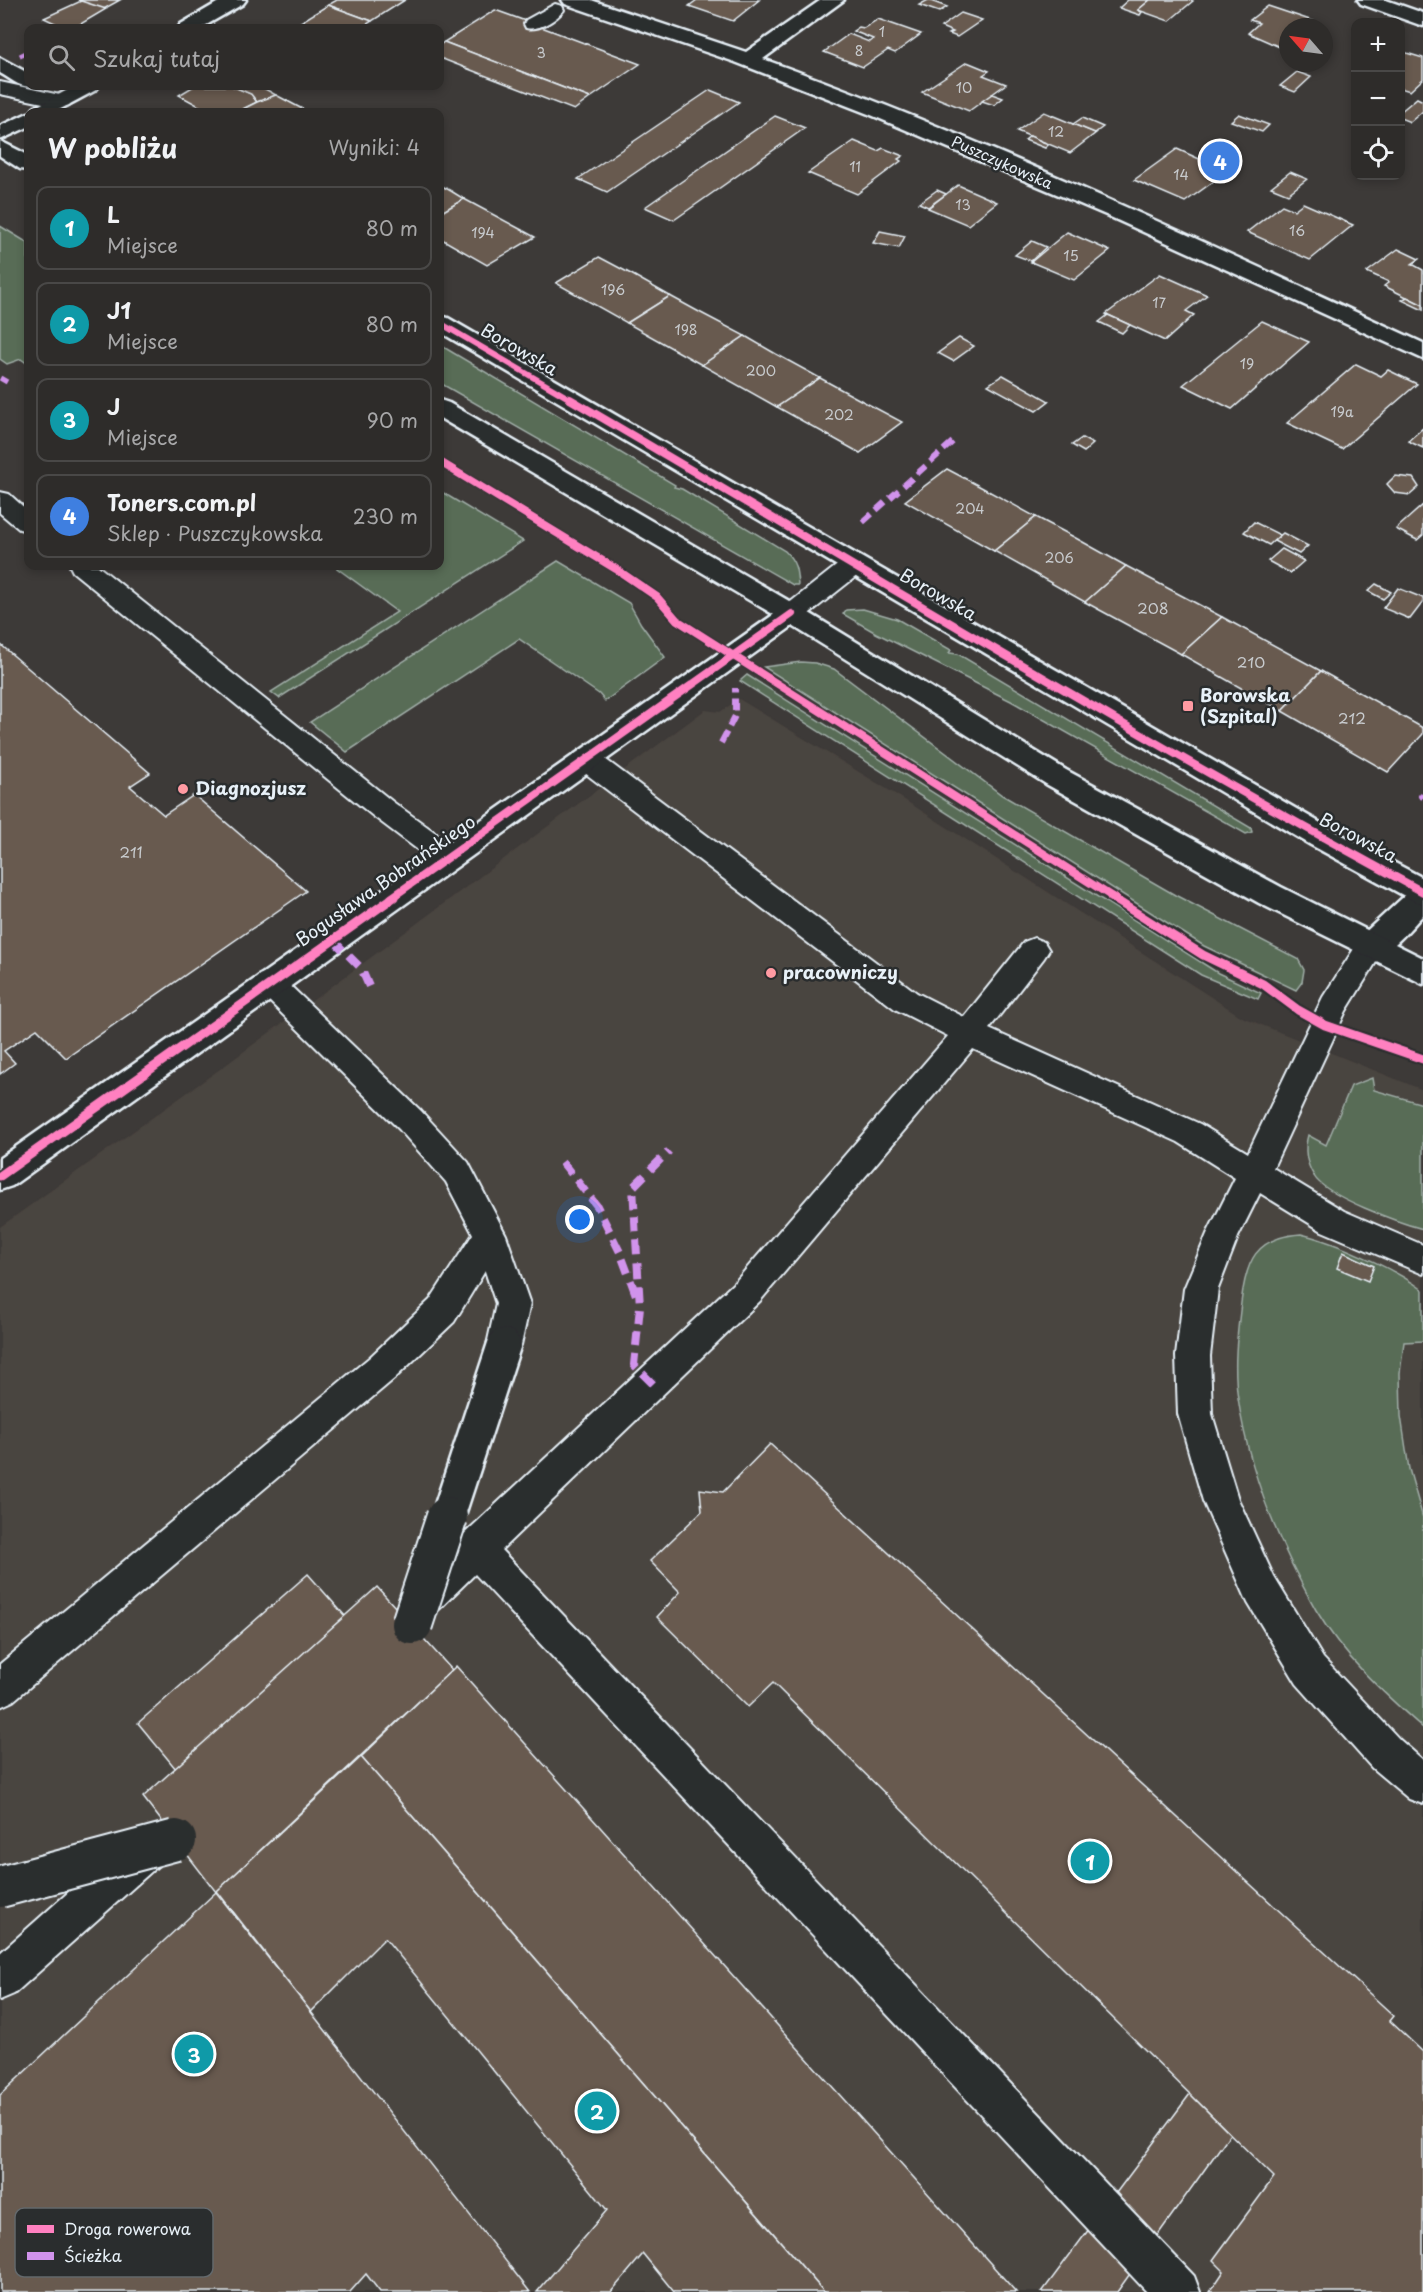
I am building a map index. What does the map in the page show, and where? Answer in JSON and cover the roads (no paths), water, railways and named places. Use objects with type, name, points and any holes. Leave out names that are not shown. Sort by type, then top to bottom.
[{"type":"street","points":[[195,24],[236,0]]},
{"type":"street","points":[[748,60],[834,0]]},
{"type":"street","points":[[1368,0],[1423,20]]},
{"type":"street","name":"Puszczykowska","points":[[563,5],[748,60],[952,141],[1212,254],[1423,352]]},
{"type":"street","points":[[0,64],[24,79]]},
{"type":"street","points":[[43,90],[75,108]]},
{"type":"street","points":[[49,108],[82,90]]},
{"type":"street","points":[[0,134],[24,121]]},
{"type":"street","points":[[0,147],[24,162]]},
{"type":"street","name":"Borowska","points":[[444,324],[1321,837],[1423,892]]},
{"type":"street","points":[[444,410],[792,614],[1056,777],[1270,895],[1423,972]]},
{"type":"street","name":"Bogusława Bobrańskiego","points":[[0,1176],[792,614]]},
{"type":"street","points":[[1371,946],[1423,897]]},
{"type":"lane","points":[[533,24],[563,5]]},
{"type":"lane","points":[[0,88],[62,101]]},
{"type":"lane","points":[[0,500],[24,520]]},
{"type":"lane","points":[[792,614],[854,565]]},
{"type":"lane","points":[[87,570],[383,809],[448,857]]},
{"type":"lane","points":[[587,760],[906,1002],[968,1034],[1189,1134],[1333,1221],[1423,1260]]},
{"type":"lane","points":[[1371,946],[1334,1006],[1223,1234],[1201,1289],[1193,1356],[1195,1414],[1221,1501],[1261,1590],[1310,1671],[1386,1754],[1423,1785]]},
{"type":"lane","points":[[269,983],[410,1120],[457,1172],[490,1235],[513,1304],[504,1345],[408,1620],[475,1548],[748,1291],[968,1034],[1034,950]]},
{"type":"lane","points":[[0,1688],[382,1368],[442,1311],[490,1235]]},
{"type":"lane","points":[[475,1548],[1179,2292]]},
{"type":"lane","points":[[0,1887],[172,1834],[0,1980]]},
{"type":"place","name":"Toners.com.pl","points":[[1220,161]]},
{"type":"place","name":"Borowska (Szpital)","points":[[1188,706]]},
{"type":"place","name":"Diagnozjusz","points":[[183,789]]},
{"type":"place","name":"pracowniczy","points":[[771,973]]},
{"type":"place","name":"L","points":[[1090,1861]]},
{"type":"place","name":"J","points":[[194,2054]]},
{"type":"place","name":"J1","points":[[597,2111]]}]
